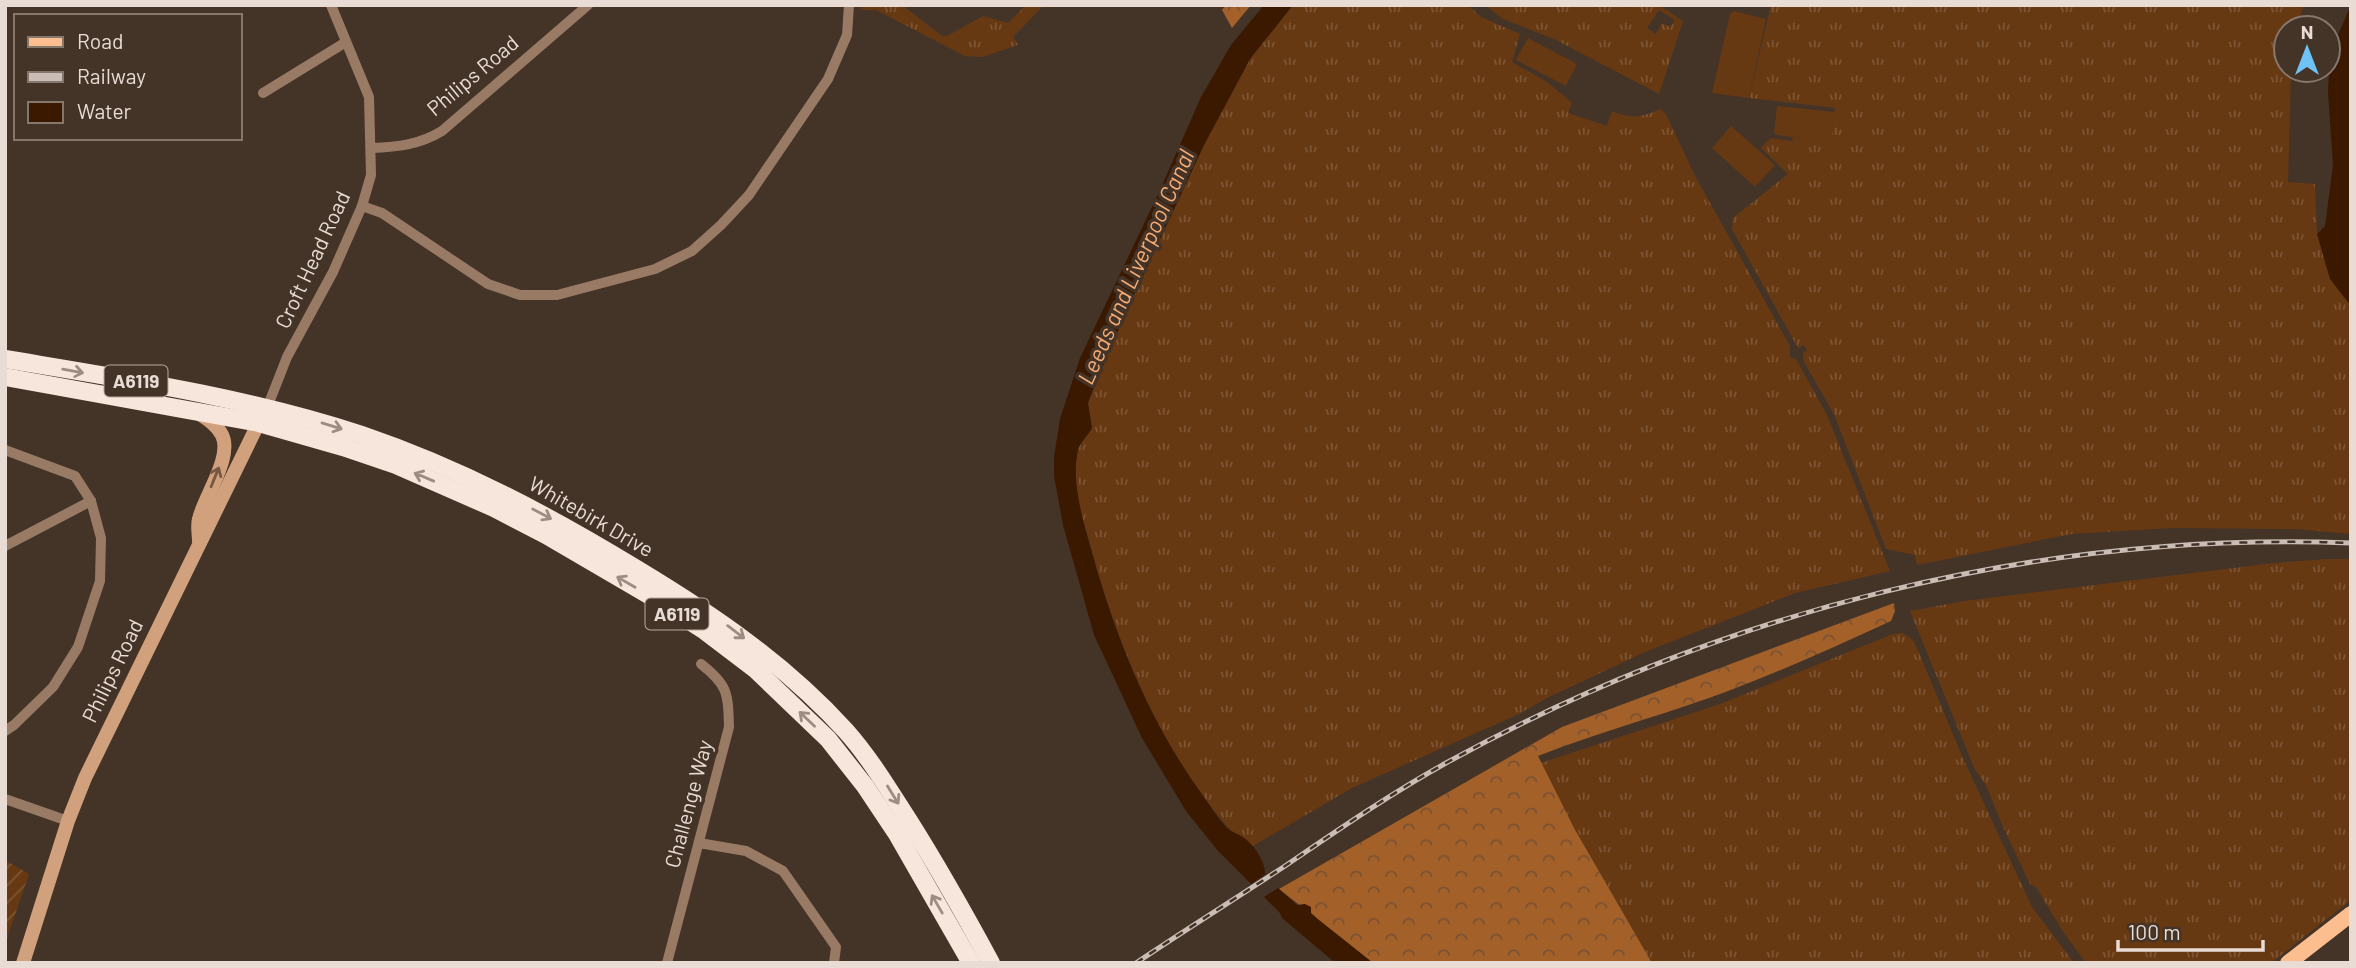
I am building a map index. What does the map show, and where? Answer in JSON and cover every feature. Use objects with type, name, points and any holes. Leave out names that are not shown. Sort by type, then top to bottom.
[{"type":"highway","name":"Whitebirk Drive","points":[[5,359],[156,385],[396,448],[501,492],[571,529],[704,610],[772,660],[848,733],[885,784],[954,895],[992,963]]},
{"type":"highway","name":"Whitebirk Drive","points":[[5,377],[195,411],[263,415],[396,464],[494,508],[647,594],[705,631],[755,668],[828,739],[865,786],[897,834],[971,963]]},
{"type":"main road","points":[[2288,963],[2351,914]]},
{"type":"street","name":"Croft Head Road","points":[[263,415],[287,357],[333,272],[362,206],[371,175],[369,97],[331,5]]},
{"type":"street","name":"Philips Road","points":[[371,148],[417,144],[442,131],[588,5]]},
{"type":"street","points":[[362,206],[382,213],[488,284],[520,295],[557,295],[654,269],[692,251],[750,195],[832,72],[847,35],[849,5]]},
{"type":"street","points":[[263,93],[346,43]]},
{"type":"street","points":[[195,411],[213,423],[225,443],[223,457],[198,521],[199,542]]},
{"type":"street","name":"Philips Road","points":[[23,963],[68,821],[105,734],[263,415]]},
{"type":"street","points":[[5,450],[75,476],[91,501],[101,538],[100,581],[78,647],[53,687],[5,731]]},
{"type":"street","points":[[5,547],[91,501]]},
{"type":"street","name":"Challenge Way","points":[[667,963],[729,727],[728,699],[719,678],[701,664]]},
{"type":"street","points":[[5,799],[68,821]]},
{"type":"street","points":[[699,843],[746,851],[783,871],[836,947],[834,963]]},
{"type":"green space","points":[[863,5],[902,5],[942,36],[947,36],[983,16],[1008,23],[1026,5],[1044,5],[1013,37],[1018,45],[982,57],[965,56],[876,10],[860,10]]},
{"type":"green space","points":[[1226,5],[1251,5],[1232,28],[1222,10]]},
{"type":"green space","points":[[1293,5],[1468,5],[1481,17],[1520,34],[1512,62],[1547,82],[1572,103],[1568,113],[1607,126],[1612,111],[1636,116],[1660,109],[1666,114],[1695,176],[1790,346],[1790,357],[1796,359],[1827,415],[1890,571],[1795,593],[1645,652],[1519,714],[1352,788],[1251,847],[1231,831],[1201,793],[1182,765],[1149,705],[1122,643],[1099,578],[1078,498],[1076,462],[1079,447],[1092,428],[1088,403],[1110,348],[1204,145],[1250,59]]},
{"type":"green space","points":[[1485,5],[1628,5],[1628,10],[1631,5],[1659,5],[1683,21],[1659,94],[1556,40],[1503,19]],"holes":[[[1659,10],[1675,20],[1670,27],[1662,23],[1656,34],[1647,28]]]},
{"type":"green space","points":[[1771,5],[2304,5],[2301,14],[2272,14],[2272,84],[2291,84],[2288,182],[2315,184],[2317,234],[2351,306],[2351,534],[2295,529],[2172,528],[2071,534],[1917,565],[1915,555],[1886,549],[1834,414],[1804,362],[1803,353],[1807,350],[1804,345],[1798,348],[1732,229],[1733,218],[1788,174],[1761,148],[1771,138],[1831,141],[1835,108],[1749,98]]},
{"type":"green space","points":[[1734,11],[1766,19],[1749,98],[1712,93],[1730,14]]},
{"type":"green space","points":[[1528,38],[1577,64],[1566,86],[1516,60]]},
{"type":"green space","points":[[1777,106],[1835,112],[1831,142],[1776,135],[1774,132]]},
{"type":"green space","points":[[1731,126],[1775,165],[1755,187],[1712,148]]},
{"type":"green space","points":[[2351,559],[2351,900],[2271,963],[2086,963],[2036,887],[2030,884],[1986,785],[1975,770],[1910,611],[1964,601],[2274,563]]},
{"type":"green space","points":[[1894,603],[1895,611],[1891,621],[1801,661],[1709,698],[1538,756],[1574,828],[1652,963],[1373,963],[1279,889],[1562,727]]},
{"type":"green space","points":[[1903,633],[1913,640],[1917,648],[1962,756],[2032,907],[2074,963],[1652,963],[1574,828],[1541,763],[1720,704],[1893,634]]},
{"type":"green space","points":[[5,860],[29,874],[5,944]]},
{"type":"water","name":"Leeds and Liverpool Canal","points":[[1264,5],[1293,5],[1250,59],[1204,145],[1127,310],[1088,403],[1092,428],[1078,450],[1077,486],[1087,534],[1122,644],[1150,708],[1184,768],[1226,827],[1244,838],[1255,849],[1265,873],[1279,889],[1297,905],[1305,904],[1311,907],[1311,913],[1373,963],[1333,961],[1282,918],[1218,851],[1186,811],[1142,738],[1094,635],[1063,525],[1054,476],[1060,419],[1080,358],[1201,97],[1231,45]]},
{"type":"water","points":[[2351,5],[2351,306],[2330,279],[2317,234],[2325,226],[2333,165],[2328,84],[2342,84],[2342,26]]},
{"type":"pier","points":[[1269,872],[1281,886],[1261,899],[1248,886]]},
{"type":"railway","points":[[1136,963],[1364,813],[1446,763],[1551,710],[1659,663],[1770,624],[1884,592],[1999,568],[2116,551],[2233,543],[2351,543]]}]
